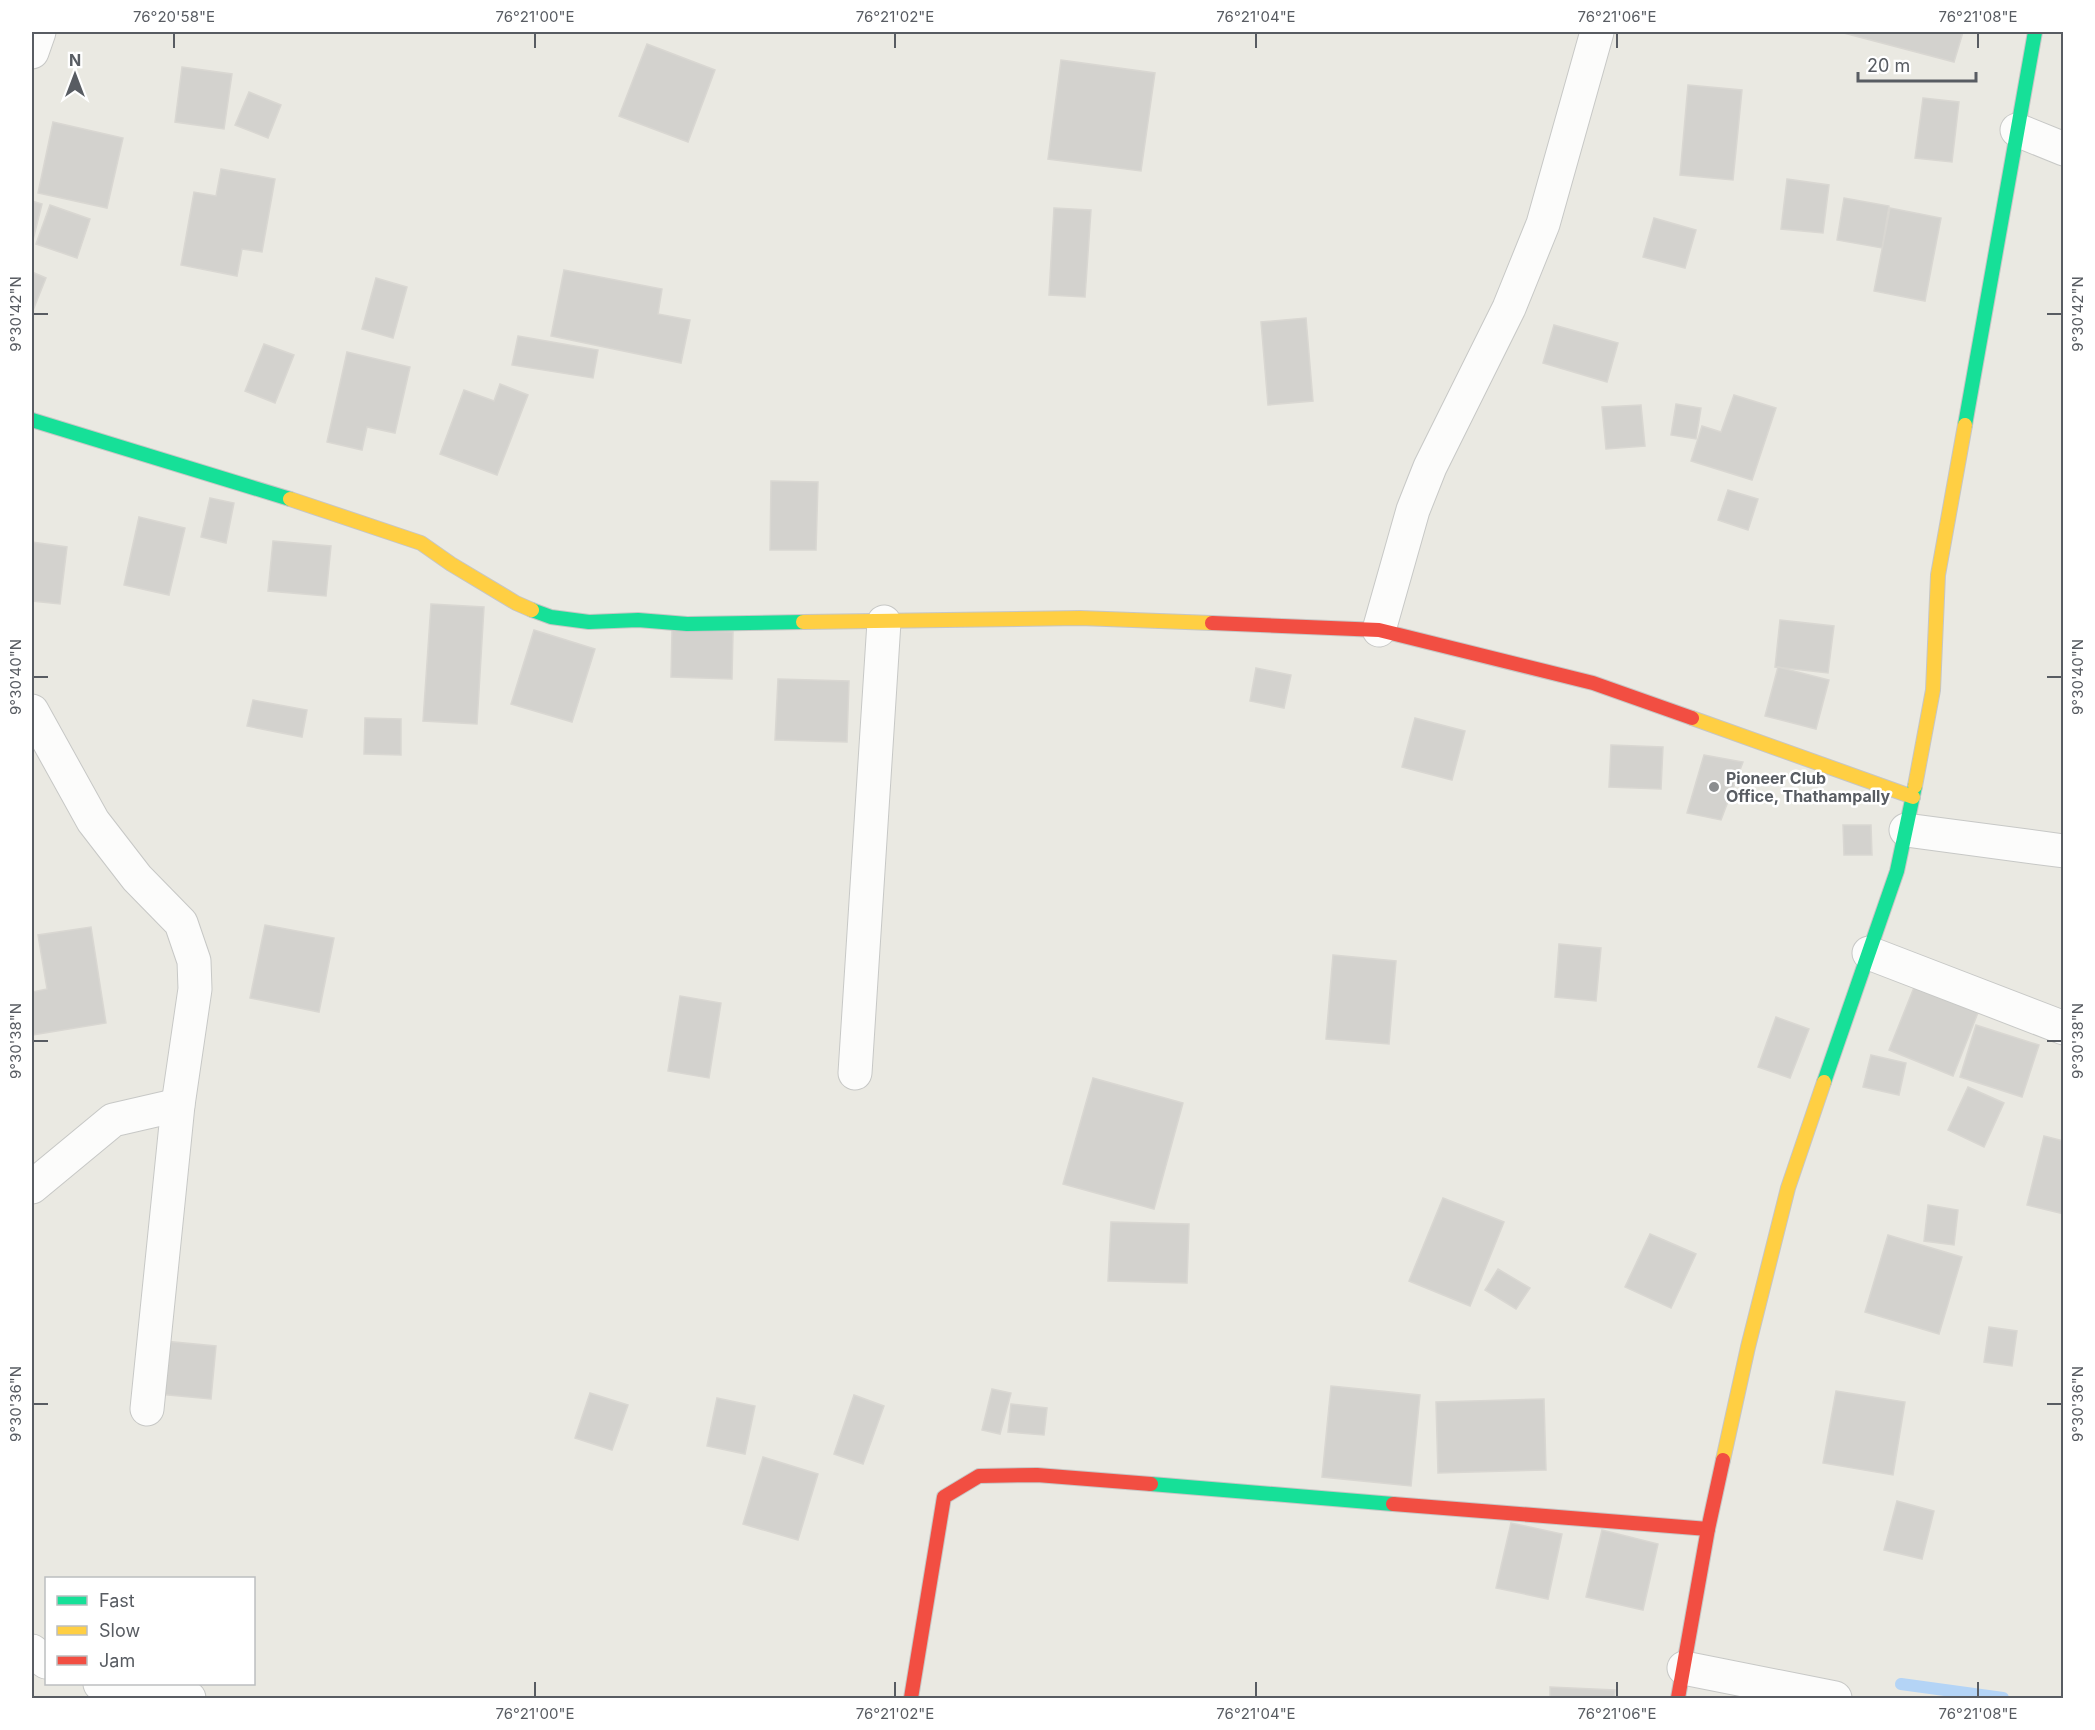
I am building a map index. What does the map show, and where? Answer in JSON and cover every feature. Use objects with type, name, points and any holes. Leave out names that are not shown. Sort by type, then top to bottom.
[{"type":"street","points":[[32,52],[39,32]]},
{"type":"street","points":[[1379,630],[1413,510],[1430,467],[1509,308],[1543,224],[1597,32]]},
{"type":"street","points":[[1835,1698],[1681,1683],[1708,1529],[1788,1188],[1897,871],[1906,830],[1933,690],[1938,575],[2035,32]]},
{"type":"street","points":[[2017,130],[2064,149]]},
{"type":"street","points":[[32,420],[280,495],[422,543],[451,564],[516,603],[551,616],[589,622],[638,620],[687,624],[1080,618],[1379,630],[1593,683],[1913,797]]},
{"type":"street","points":[[855,1073],[884,622]]},
{"type":"street","points":[[32,711],[93,821],[137,878],[181,923],[194,961],[195,989],[178,1105],[147,1409]]},
{"type":"street","points":[[1906,830],[2064,851]]},
{"type":"street","points":[[1869,953],[2064,1028]]},
{"type":"street","points":[[32,1187],[113,1120],[178,1105]]},
{"type":"street","points":[[911,1698],[944,1497],[979,1476],[1037,1475],[1708,1529]]},
{"type":"street","points":[[32,1651],[45,1661]]},
{"type":"street","points":[[112,1685],[189,1698]]},
{"type":"building","points":[[1840,32],[1963,32],[1954,62]]},
{"type":"building","points":[[647,44],[715,70],[688,142],[619,116]]},
{"type":"building","points":[[1061,60],[1155,73],[1141,171],[1048,159]]},
{"type":"building","points":[[182,67],[232,74],[224,129],[175,122]]},
{"type":"building","points":[[1688,85],[1742,90],[1733,180],[1680,175]]},
{"type":"building","points":[[249,92],[281,105],[268,138],[235,125]]},
{"type":"building","points":[[1923,98],[1959,102],[1952,162],[1915,158]]},
{"type":"building","points":[[53,122],[123,138],[107,208],[38,193]]},
{"type":"building","points":[[221,169],[275,179],[262,252],[242,249],[237,276],[181,265],[194,192],[216,196]]},
{"type":"building","points":[[1787,179],[1829,185],[1823,233],[1781,229]]},
{"type":"building","points":[[1844,198],[1889,206],[1882,248],[1837,240]]},
{"type":"building","points":[[32,201],[42,204],[32,244]]},
{"type":"building","points":[[50,205],[90,219],[77,258],[36,244]]},
{"type":"building","points":[[1054,208],[1091,210],[1085,297],[1049,295]]},
{"type":"building","points":[[1890,208],[1941,218],[1925,301],[1874,291]]},
{"type":"building","points":[[1654,218],[1696,230],[1685,268],[1643,257]]},
{"type":"building","points":[[564,270],[662,289],[658,314],[690,320],[681,363],[551,336]]},
{"type":"building","points":[[32,272],[46,278],[32,313]]},
{"type":"building","points":[[376,278],[407,287],[393,338],[362,329]]},
{"type":"building","points":[[1306,318],[1313,401],[1268,405],[1261,322]]},
{"type":"building","points":[[1554,325],[1618,343],[1607,382],[1543,363]]},
{"type":"building","points":[[518,336],[598,350],[593,378],[512,365]]},
{"type":"building","points":[[264,344],[294,355],[275,403],[245,391]]},
{"type":"building","points":[[347,352],[410,367],[395,433],[367,427],[362,450],[327,442]]},
{"type":"building","points":[[500,384],[528,395],[497,475],[440,454],[464,390],[494,401]]},
{"type":"building","points":[[1734,395],[1776,408],[1752,480],[1691,461],[1702,426],[1721,432]]},
{"type":"building","points":[[1676,404],[1701,408],[1696,439],[1671,435]]},
{"type":"building","points":[[1641,405],[1645,446],[1606,449],[1602,407]]},
{"type":"building","points":[[771,481],[818,482],[816,550],[770,550]]},
{"type":"building","points":[[1728,490],[1758,499],[1748,530],[1718,520]]},
{"type":"building","points":[[210,498],[234,503],[226,543],[201,537]]},
{"type":"building","points":[[139,517],[185,528],[169,595],[124,585]]},
{"type":"building","points":[[273,541],[331,546],[326,596],[268,591]]},
{"type":"building","points":[[32,542],[67,547],[60,604],[32,601]]},
{"type":"building","points":[[431,604],[484,607],[477,724],[423,721]]},
{"type":"building","points":[[1780,620],[1834,626],[1828,673],[1775,667]]},
{"type":"building","points":[[534,630],[595,649],[572,722],[511,704]]},
{"type":"building","points":[[672,630],[733,632],[732,679],[671,677]]},
{"type":"building","points":[[1778,667],[1829,680],[1816,729],[1765,716]]},
{"type":"building","points":[[1256,668],[1291,675],[1284,708],[1250,701]]},
{"type":"building","points":[[778,679],[849,681],[847,742],[775,740]]},
{"type":"building","points":[[253,700],[307,710],[302,737],[247,726]]},
{"type":"building","points":[[365,718],[401,719],[401,755],[364,754]]},
{"type":"building","points":[[1415,718],[1465,731],[1452,780],[1402,767]]},
{"type":"building","points":[[1611,745],[1663,747],[1661,789],[1609,787]]},
{"type":"building","name":"Pioneer Club Office, Thathampally","points":[[1704,755],[1743,762],[1721,820],[1687,813]]},
{"type":"building","points":[[1843,825],[1871,825],[1872,855],[1844,855]]},
{"type":"building","points":[[265,925],[334,938],[319,1012],[250,998]]},
{"type":"building","points":[[91,927],[106,1023],[32,1035],[32,992],[47,989],[38,935]]},
{"type":"building","points":[[1559,944],[1601,948],[1596,1001],[1555,997]]},
{"type":"building","points":[[1333,955],[1396,961],[1389,1044],[1326,1039]]},
{"type":"building","points":[[1917,980],[1981,1005],[1953,1076],[1889,1050]]},
{"type":"building","points":[[680,996],[721,1003],[709,1078],[668,1071]]},
{"type":"building","points":[[1776,1017],[1809,1029],[1790,1078],[1758,1067]]},
{"type":"building","points":[[1976,1025],[2039,1045],[2022,1097],[1960,1077]]},
{"type":"building","points":[[1871,1055],[1906,1063],[1899,1095],[1863,1087]]},
{"type":"building","points":[[1093,1078],[1183,1103],[1154,1209],[1063,1184]]},
{"type":"building","points":[[1968,1087],[2004,1103],[1984,1147],[1948,1130]]},
{"type":"building","points":[[2044,1136],[2064,1141],[2064,1214],[2027,1205]]},
{"type":"building","points":[[1443,1198],[1504,1222],[1470,1306],[1409,1281]]},
{"type":"building","points":[[1928,1205],[1958,1210],[1954,1245],[1924,1241]]},
{"type":"building","points":[[1111,1222],[1189,1224],[1187,1283],[1108,1281]]},
{"type":"building","points":[[1650,1234],[1696,1254],[1671,1308],[1625,1287]]},
{"type":"building","points":[[1888,1235],[1962,1257],[1939,1334],[1865,1312]]},
{"type":"building","points":[[1498,1269],[1530,1288],[1516,1309],[1485,1290]]},
{"type":"building","points":[[1989,1327],[2017,1331],[2012,1366],[1984,1362]]},
{"type":"building","points":[[164,1341],[216,1346],[211,1399],[158,1394]]},
{"type":"building","points":[[1331,1386],[1420,1395],[1411,1486],[1322,1477]]},
{"type":"building","points":[[992,1389],[1011,1393],[1000,1434],[982,1430]]},
{"type":"building","points":[[1836,1391],[1905,1402],[1893,1475],[1823,1463]]},
{"type":"building","points":[[590,1393],[628,1405],[612,1450],[575,1438]]},
{"type":"building","points":[[854,1395],[884,1406],[863,1464],[834,1454]]},
{"type":"building","points":[[717,1398],[755,1406],[745,1454],[707,1446]]},
{"type":"building","points":[[1544,1399],[1546,1470],[1438,1473],[1436,1402]]},
{"type":"building","points":[[1011,1404],[1047,1408],[1044,1435],[1008,1432]]},
{"type":"building","points":[[763,1457],[818,1474],[798,1540],[743,1524]]},
{"type":"building","points":[[1897,1501],[1934,1511],[1922,1559],[1884,1550]]},
{"type":"building","points":[[1511,1523],[1562,1534],[1548,1599],[1496,1588]]},
{"type":"building","points":[[1602,1530],[1658,1544],[1643,1610],[1586,1597]]},
{"type":"building","points":[[1550,1687],[1615,1690],[1614,1698],[1550,1698]]},
{"type":"waterway","points":[[1901,1684],[2003,1698]]},
{"type":"traffic: fast","points":[[1965,425],[2035,32]]},
{"type":"traffic: fast","points":[[32,420],[290,499]]},
{"type":"traffic: fast","points":[[532,610],[551,617],[589,622],[638,620],[687,624],[803,622]]},
{"type":"traffic: fast","points":[[1824,1082],[1897,871],[1915,786]]},
{"type":"traffic: fast","points":[[1151,1484],[1393,1504]]},
{"type":"traffic: slow","points":[[1915,786],[1933,690],[1938,575],[1965,425]]},
{"type":"traffic: slow","points":[[290,499],[421,543],[451,564],[516,603],[532,610]]},
{"type":"traffic: slow","points":[[803,622],[1080,618],[1212,623]]},
{"type":"traffic: slow","points":[[1692,718],[1913,797]]},
{"type":"traffic: slow","points":[[1723,1460],[1748,1347],[1788,1188],[1824,1082]]},
{"type":"traffic: jam","points":[[1212,623],[1379,630],[1593,683],[1692,718]]},
{"type":"traffic: jam","points":[[1678,1698],[1708,1529],[1723,1460]]},
{"type":"traffic: jam","points":[[911,1698],[944,1497],[979,1476],[1037,1475],[1151,1484]]},
{"type":"traffic: jam","points":[[1393,1504],[1708,1529]]},
{"type":"place","name":"Pioneer Club Office, Thathampally","points":[[1714,787]]}]
